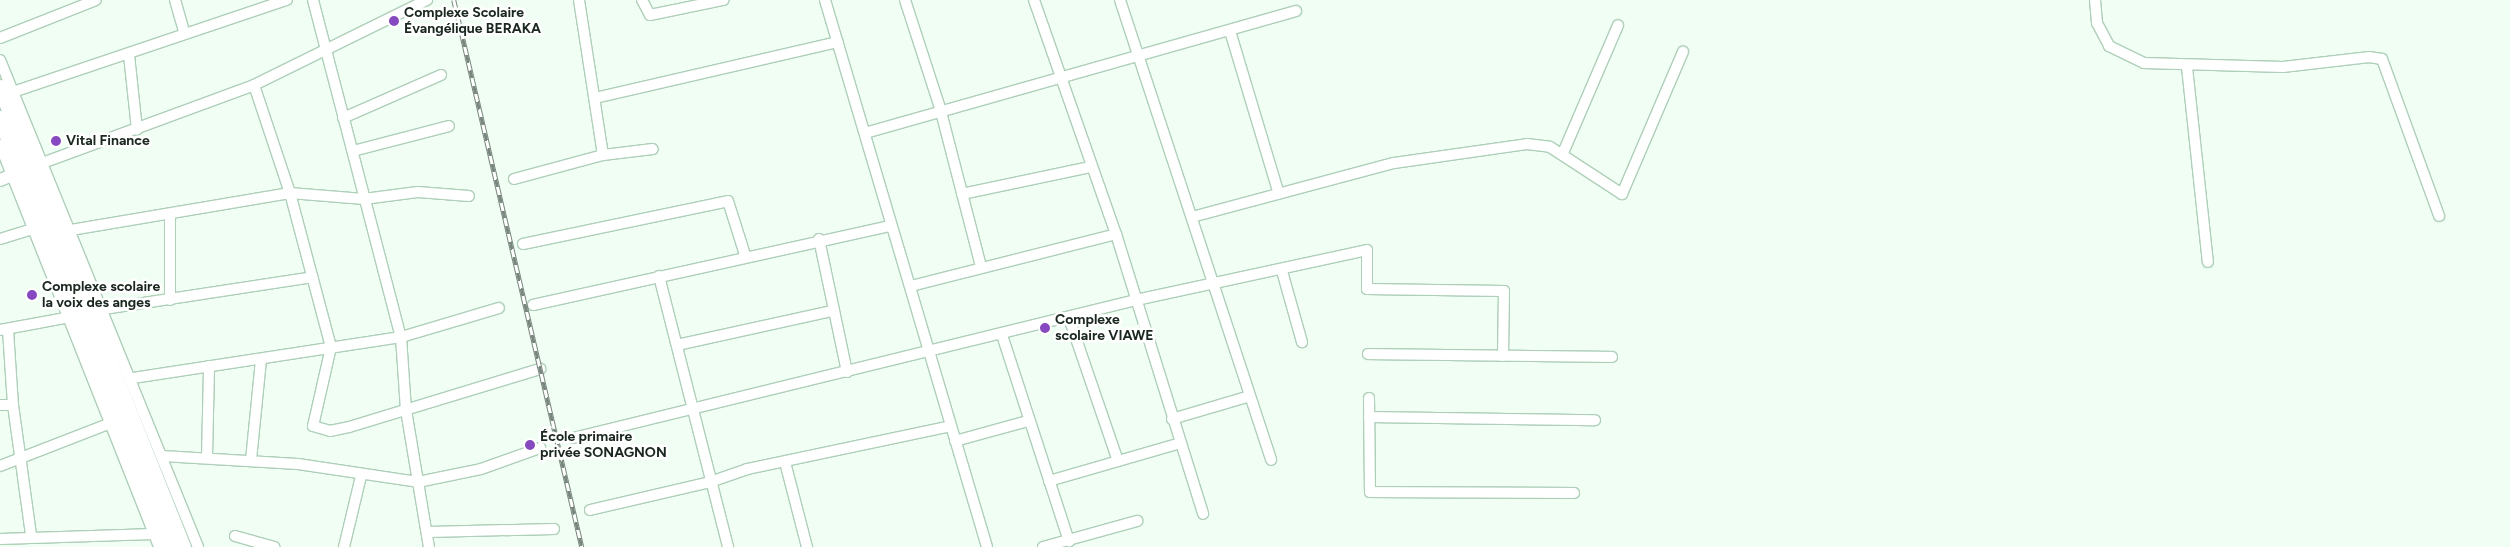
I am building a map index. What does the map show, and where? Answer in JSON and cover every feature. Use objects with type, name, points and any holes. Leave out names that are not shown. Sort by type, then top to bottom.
[{"type":"highway","points":[[6,89],[22,171],[170,547]]},
{"type":"highway","points":[[0,118],[183,547]]},
{"type":"street","points":[[0,38],[96,0]]},
{"type":"street","points":[[176,0],[184,32]]},
{"type":"street","points":[[0,60],[6,89],[129,55],[184,32],[287,0]]},
{"type":"street","points":[[313,0],[401,337],[406,410],[418,482],[430,532],[429,547]]},
{"type":"street","points":[[22,171],[254,85],[326,52],[380,19],[428,0]]},
{"type":"street","points":[[579,0],[603,155]]},
{"type":"street","points":[[642,0],[650,15],[723,0]]},
{"type":"street","points":[[826,0],[890,226],[911,286],[986,547]]},
{"type":"street","points":[[905,0],[940,108],[981,267]]},
{"type":"street","points":[[1034,0],[1062,74],[1090,166],[1116,234],[1203,514]]},
{"type":"street","points":[[1120,0],[1271,460]]},
{"type":"street","points":[[2094,0],[2097,23],[2108,46],[2144,63],[2187,67],[2382,59],[2439,216]]},
{"type":"street","points":[[865,133],[940,108],[1062,74],[1139,57],[1296,11]]},
{"type":"street","points":[[1563,154],[1618,26]]},
{"type":"street","points":[[1230,31],[1279,194]]},
{"type":"street","points":[[595,98],[838,42]]},
{"type":"street","points":[[1192,217],[1394,162],[1527,144],[1563,154],[1622,194],[1683,52]]},
{"type":"street","points":[[129,55],[136,130]]},
{"type":"street","points":[[2187,67],[2208,262]]},
{"type":"street","points":[[343,118],[441,75]]},
{"type":"street","points":[[254,85],[290,193],[331,347],[313,426],[330,431],[540,369]]},
{"type":"street","points":[[353,151],[449,126]]},
{"type":"street","points":[[0,145],[71,230],[133,378],[198,547]]},
{"type":"street","points":[[514,179],[603,155],[653,149]]},
{"type":"street","points":[[962,194],[1090,166]]},
{"type":"street","points":[[22,171],[33,228],[70,317],[159,547]]},
{"type":"street","points":[[71,230],[170,217],[290,193],[364,199],[418,192],[469,196]]},
{"type":"street","points":[[523,244],[728,201],[733,207],[745,255]]},
{"type":"street","points":[[170,217],[170,300]]},
{"type":"street","points":[[533,305],[745,255],[890,226]]},
{"type":"street","points":[[0,239],[33,228]]},
{"type":"street","points":[[911,286],[1116,234]]},
{"type":"street","points":[[819,239],[832,311],[847,372]]},
{"type":"street","points":[[572,438],[695,411],[847,372],[929,354],[1136,300],[1214,286],[1367,250],[1367,289],[1504,291],[1503,356]]},
{"type":"street","points":[[1282,271],[1302,342]]},
{"type":"street","points":[[659,276],[695,411],[710,482],[728,547]]},
{"type":"street","points":[[104,309],[313,277]]},
{"type":"street","points":[[133,378],[401,337],[499,308]]},
{"type":"street","points":[[676,345],[832,311]]},
{"type":"street","points":[[31,535],[4,330],[70,317]]},
{"type":"street","points":[[1069,318],[1118,461]]},
{"type":"street","points":[[1002,335],[1028,421],[1069,541]]},
{"type":"street","points":[[1368,354],[1612,357]]},
{"type":"street","points":[[251,460],[261,359]]},
{"type":"street","points":[[207,457],[209,366]]},
{"type":"street","points":[[1172,418],[1250,396]]},
{"type":"street","points":[[1368,398],[1370,492],[1574,493]]},
{"type":"street","points":[[0,405],[13,405]]},
{"type":"street","points":[[1369,417],[1595,420]]},
{"type":"street","points":[[955,440],[1028,421]]},
{"type":"street","points":[[0,466],[111,423]]},
{"type":"street","points":[[590,510],[710,482],[747,469],[950,426]]},
{"type":"street","points":[[1048,481],[1180,443]]},
{"type":"street","points":[[162,456],[251,460],[418,482],[481,469],[540,448]]},
{"type":"street","points":[[785,462],[807,547]]},
{"type":"street","points":[[344,547],[361,476]]},
{"type":"street","points":[[1043,547],[1137,521]]},
{"type":"street","points":[[430,532],[554,529]]},
{"type":"street","points":[[0,539],[31,535],[154,534]]},
{"type":"street","points":[[68,547],[72,536]]},
{"type":"street","points":[[235,536],[272,547]]},
{"type":"railway","points":[[454,0],[582,547]]},
{"type":"place","name":"Complexe Scolaire Évangélique BERAKA","points":[[394,21]]},
{"type":"place","name":"Vital Finance","points":[[56,141]]},
{"type":"place","name":"Complexe scolaire la voix des anges","points":[[32,295]]},
{"type":"place","name":"Complexe scolaire VIAWE","points":[[1045,328]]},
{"type":"place","name":"École primaire privée SONAGNON","points":[[530,445]]}]
